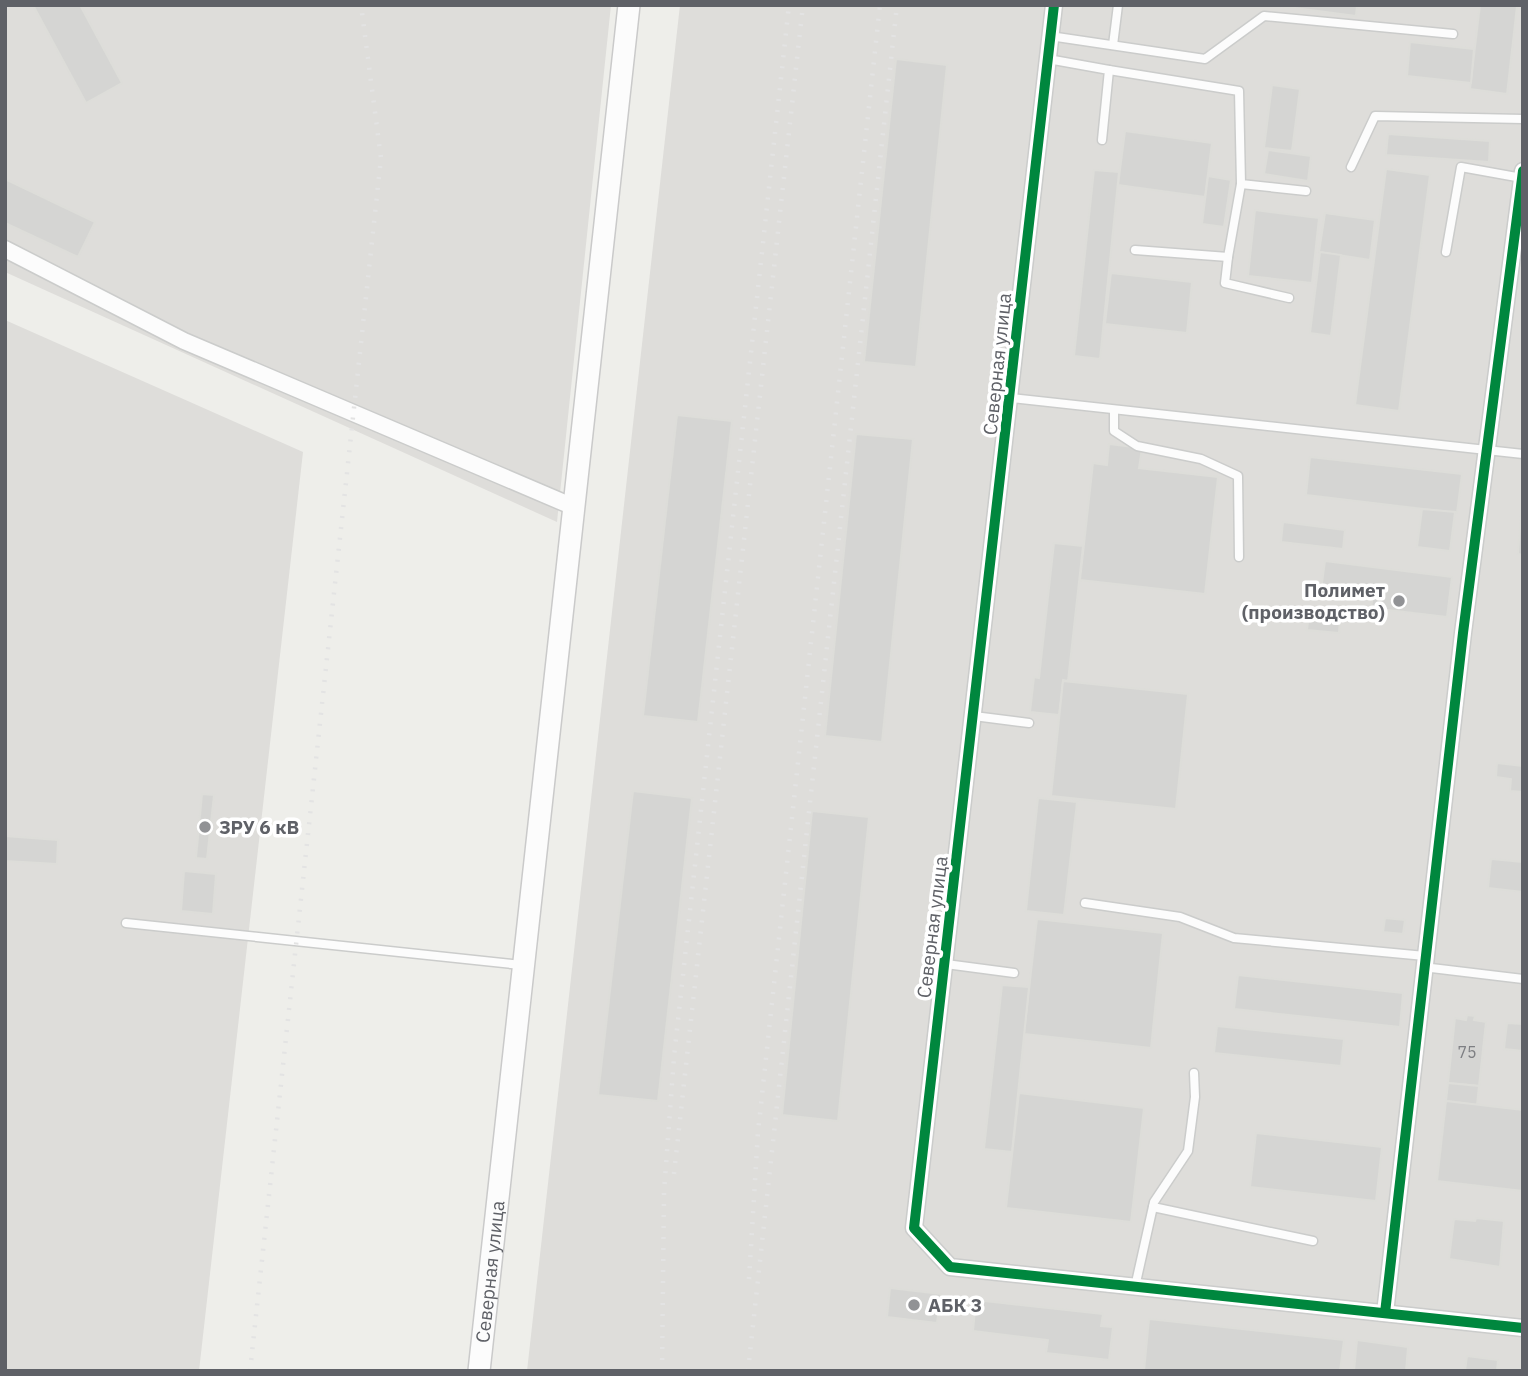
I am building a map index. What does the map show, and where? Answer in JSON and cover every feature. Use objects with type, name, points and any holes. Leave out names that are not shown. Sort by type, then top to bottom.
[{"type":"main road","name":"Северная улица","points":[[480,1371],[629,5]]},
{"type":"street","name":"Северная улица","points":[[1054,5],[914,1228],[950,1267],[1523,1328]]},
{"type":"street","points":[[1385,1314],[1424,961],[1522,174]]},
{"type":"street","points":[[5,249],[184,341],[574,508]]},
{"type":"lane","points":[[1113,45],[1118,5]]},
{"type":"lane","points":[[1050,36],[1205,59],[1264,16],[1453,34]]},
{"type":"lane","points":[[1048,60],[1239,91],[1241,184],[1225,283],[1289,298]]},
{"type":"lane","points":[[1102,140],[1109,70]]},
{"type":"lane","points":[[1351,167],[1375,116],[1523,119]]},
{"type":"lane","points":[[1446,252],[1461,167],[1522,174]]},
{"type":"lane","points":[[1241,184],[1306,191]]},
{"type":"lane","points":[[1135,250],[1228,257]]},
{"type":"lane","points":[[1011,398],[1523,454]]},
{"type":"lane","points":[[1114,410],[1114,431],[1137,446],[1201,459],[1238,476],[1240,557]]},
{"type":"lane","points":[[974,716],[1029,723]]},
{"type":"lane","points":[[1085,903],[1180,918],[1234,938],[1424,961],[1523,979]]},
{"type":"lane","points":[[126,923],[524,965]]},
{"type":"lane","points":[[946,964],[1014,973]]},
{"type":"lane","points":[[1135,1287],[1153,1207],[1188,1151],[1195,1097],[1194,1073]]},
{"type":"lane","points":[[1153,1207],[1313,1241]]},
{"type":"shaded area","points":[[5,5],[611,5],[557,522],[5,272]]},
{"type":"shaded area","points":[[680,5],[1523,5],[1523,1371],[527,1371]]},
{"type":"shaded area","points":[[5,320],[303,452],[199,1371],[5,1371]]},
{"type":"building","points":[[33,5],[80,5],[122,83],[86,103]]},
{"type":"building","points":[[1272,5],[1357,5],[1356,16]]},
{"type":"building","points":[[1480,5],[1517,6],[1507,94],[1470,89]]},
{"type":"building","points":[[1410,42],[1474,49],[1471,83],[1407,76]]},
{"type":"building","points":[[896,59],[947,65],[916,367],[864,362]]},
{"type":"building","points":[[1272,85],[1300,89],[1292,151],[1264,148]]},
{"type":"building","points":[[1125,131],[1212,143],[1205,197],[1118,185]]},
{"type":"building","points":[[1388,134],[1490,141],[1489,162],[1386,155]]},
{"type":"building","points":[[1268,150],[1311,156],[1308,181],[1264,174]]},
{"type":"building","points":[[1386,169],[1430,175],[1399,411],[1355,405]]},
{"type":"building","points":[[1094,170],[1119,172],[1100,359],[1074,356]]},
{"type":"building","points":[[1208,176],[1231,180],[1224,227],[1202,224]]},
{"type":"building","points":[[5,179],[95,222],[78,257],[5,223]]},
{"type":"building","points":[[1255,210],[1319,218],[1312,283],[1248,276]]},
{"type":"building","points":[[1325,213],[1375,220],[1370,260],[1319,252]]},
{"type":"building","points":[[1320,252],[1341,255],[1331,336],[1310,333]]},
{"type":"building","points":[[1111,273],[1192,282],[1187,333],[1105,324]]},
{"type":"building","points":[[677,415],[732,421],[698,722],[643,716]]},
{"type":"building","points":[[856,434],[913,439],[882,742],[825,736]]},
{"type":"building","points":[[1109,444],[1142,448],[1139,468],[1218,477],[1205,594],[1080,580],[1093,463],[1107,465]]},
{"type":"building","points":[[1310,457],[1462,474],[1457,513],[1306,495]]},
{"type":"building","points":[[1523,502],[1523,555],[1518,554]]},
{"type":"building","points":[[1422,509],[1455,512],[1450,551],[1417,547]]},
{"type":"building","points":[[1283,522],[1345,530],[1343,549],[1281,542]]},
{"type":"building","points":[[1054,543],[1083,546],[1068,681],[1063,680],[1059,715],[1030,712],[1034,677],[1039,678]]},
{"type":"building","points":[[1325,561],[1452,577],[1447,617],[1371,608],[1373,596],[1321,590]]},
{"type":"building","points":[[1309,614],[1340,618],[1339,633],[1307,630]]},
{"type":"building","points":[[1063,681],[1188,694],[1176,809],[1051,796]]},
{"type":"building","points":[[1497,763],[1523,766],[1523,792],[1510,791],[1511,779],[1496,777]]},
{"type":"building","points":[[633,791],[692,798],[658,1101],[598,1095]]},
{"type":"building","name":"ЗРУ 6 кВ","points":[[202,794],[214,795],[207,859],[196,858]]},
{"type":"building","points":[[1038,798],[1077,802],[1064,915],[1026,911]]},
{"type":"building","points":[[812,811],[869,817],[838,1121],[782,1115]]},
{"type":"building","points":[[5,836],[58,840],[57,864],[5,861]]},
{"type":"building","points":[[1491,859],[1523,862],[1523,892],[1488,888]]},
{"type":"building","points":[[184,871],[216,874],[213,914],[181,911]]},
{"type":"building","points":[[1385,918],[1405,920],[1403,934],[1383,932]]},
{"type":"building","points":[[1037,919],[1163,933],[1151,1048],[1024,1034]]},
{"type":"building","points":[[1238,975],[1403,993],[1400,1027],[1234,1009]]},
{"type":"building","points":[[1002,985],[1029,987],[1012,1152],[984,1149]]},
{"type":"building","points":[[1467,1015],[1475,1016],[1474,1020],[1486,1022],[1479,1086],[1448,1083],[1455,1018],[1466,1020]]},
{"type":"building","points":[[1507,1023],[1523,1024],[1523,1051],[1504,1049]]},
{"type":"building","points":[[1217,1026],[1344,1039],[1341,1066],[1214,1053]]},
{"type":"building","points":[[1448,1083],[1479,1086],[1477,1105],[1446,1101]]},
{"type":"building","points":[[1019,1093],[1144,1108],[1131,1222],[1006,1208]]},
{"type":"building","points":[[1446,1101],[1523,1110],[1523,1191],[1437,1181]]},
{"type":"building","points":[[1256,1133],[1382,1147],[1376,1201],[1250,1187]]},
{"type":"building","points":[[1476,1218],[1504,1221],[1500,1267],[1449,1259],[1454,1219],[1475,1221]]},
{"type":"building","name":"АБК 3","points":[[890,1288],[941,1294],[937,1323],[887,1317]]},
{"type":"building","points":[[976,1300],[1103,1314],[1101,1326],[1113,1327],[1109,1360],[1046,1353],[1048,1340],[973,1331]]},
{"type":"building","points":[[1149,1319],[1344,1340],[1340,1371],[1144,1371]]},
{"type":"building","points":[[1357,1340],[1408,1347],[1406,1371],[1354,1371]]},
{"type":"building","points":[[1467,1356],[1498,1360],[1497,1371],[1465,1371]]},
{"type":"railway","points":[[250,1371],[381,158],[361,5]]},
{"type":"railway","points":[[662,1371],[664,1192],[674,1057],[789,5]]},
{"type":"railway","points":[[674,1174],[803,5]]},
{"type":"railway","points":[[749,1279],[758,1132],[880,5]]},
{"type":"railway","points":[[748,1371],[897,5]]},
{"type":"cycle path","points":[[1054,5],[914,1228],[950,1267],[1523,1328]]},
{"type":"cycle path","points":[[1385,1313],[1463,633],[1523,171]]},
{"type":"place","name":"Полимет (производство)","points":[[1399,601]]},
{"type":"place","name":"ЗРУ 6 кВ","points":[[205,827]]},
{"type":"place","name":"АБК 3","points":[[914,1305]]}]
